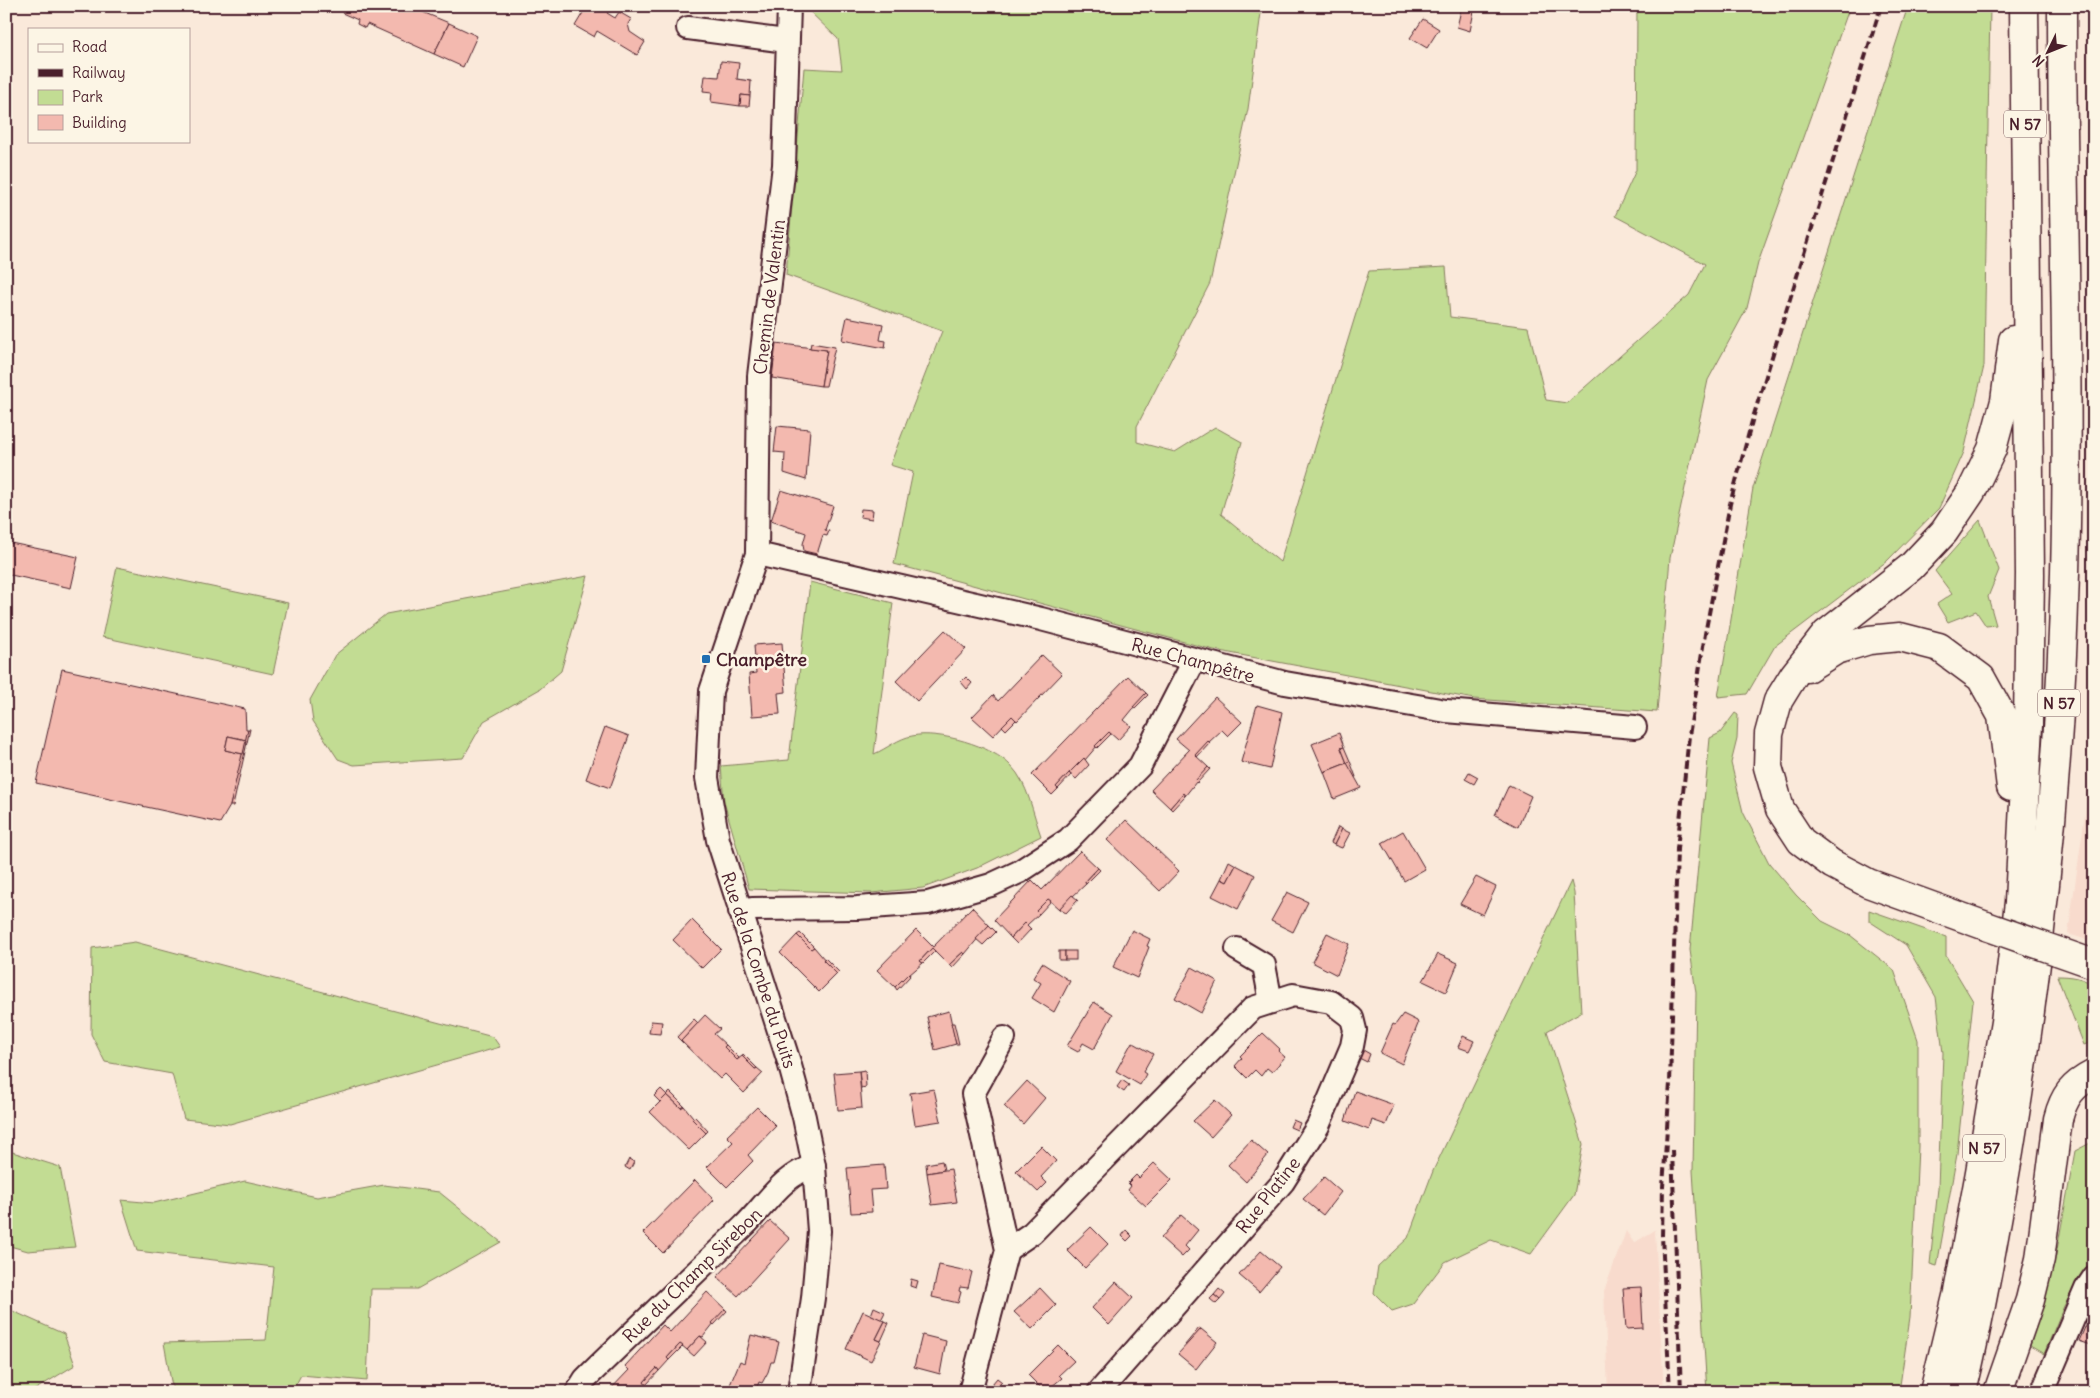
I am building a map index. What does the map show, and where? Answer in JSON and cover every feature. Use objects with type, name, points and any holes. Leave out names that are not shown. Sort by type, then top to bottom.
[{"type":"highway","name":"N 57","points":[[1934,1392],[1956,1301],[1980,1172],[2005,1022],[2019,902],[2025,800],[2030,631],[2024,6]]},
{"type":"highway","name":"N 57","points":[[1962,1392],[1992,1249],[2030,1024],[2044,903],[2063,648],[2066,496],[2062,6]]},
{"type":"highway","points":[[2027,242],[2005,401],[1992,449],[1971,492],[1938,539],[1911,567],[1826,634],[1794,675],[1778,700],[1773,717],[1769,734],[1768,767],[1780,809],[1801,840],[1832,864],[1868,883],[2094,964]]},
{"type":"highway","points":[[1794,675],[1836,650],[1869,640],[1900,637],[1939,648],[1981,678],[2002,716],[2008,754],[2019,902]]},
{"type":"highway","points":[[1998,1392],[2030,1300],[2040,1259],[2058,1119],[2063,1101],[2069,1091],[2080,1081],[2094,1074]]},
{"type":"street","name":"Chemin de Valentin","points":[[757,554],[758,376],[784,166],[786,41],[789,6]]},
{"type":"street","points":[[688,28],[786,41]]},
{"type":"street","name":"Rue Champêtre","points":[[757,554],[1041,619],[1285,683],[1446,711],[1634,726]]},
{"type":"street","name":"Rue de la Combe du Puits","points":[[757,554],[709,703],[707,778],[718,840],[789,1062],[804,1116],[814,1166],[819,1232],[813,1298],[799,1392]]},
{"type":"street","points":[[740,911],[752,909],[858,908],[928,903],[991,885],[1019,872],[1068,840],[1140,766],[1194,660]]},
{"type":"street","points":[[1237,949],[1264,965],[1271,1002]]},
{"type":"street","name":"Rue Platine","points":[[1006,1250],[1032,1232],[1253,1008],[1293,995],[1331,1002],[1352,1018],[1355,1030],[1352,1046],[1318,1126],[1283,1182],[1099,1392]]},
{"type":"street","points":[[970,1392],[1006,1250],[973,1094],[1004,1038]]},
{"type":"street","name":"Rue du Champ Sirebon","points":[[577,1392],[585,1379],[749,1222],[792,1175],[802,1169],[814,1166]]},
{"type":"street","points":[[2042,1392],[2090,1283]]},
{"type":"shaded area","points":[[2094,751],[2094,942],[2068,934]]},
{"type":"shaded area","points":[[1655,1230],[1664,1392],[1608,1392],[1604,1291],[1626,1231],[1634,1243]]},
{"type":"green space","points":[[804,6],[1142,6],[1261,13],[1248,109],[1210,283],[1137,426],[1137,442],[1175,452],[1215,427],[1242,442],[1221,514],[1280,562],[1369,271],[1446,267],[1450,317],[1528,327],[1546,400],[1567,403],[1689,295],[1705,264],[1615,216],[1636,170],[1637,6],[1850,6],[1758,263],[1747,308],[1708,380],[1670,558],[1657,712],[1474,699],[1214,650],[894,564],[913,472],[890,465],[942,331],[786,275],[804,68],[842,70],[838,39]]},
{"type":"green space","points":[[1908,6],[1990,6],[1984,366],[1964,452],[1939,508],[1887,561],[1775,646],[1747,694],[1718,697],[1753,488]]},
{"type":"green space","points":[[1980,520],[1999,570],[1988,597],[1996,625],[1986,626],[1976,611],[1948,622],[1937,604],[1952,594],[1935,571]]},
{"type":"green space","points":[[117,567],[288,603],[273,674],[102,637]]},
{"type":"green space","points":[[588,576],[561,671],[540,689],[484,721],[463,758],[354,765],[338,759],[313,721],[310,700],[335,655],[386,614]]},
{"type":"green space","points":[[810,582],[893,603],[874,754],[902,739],[923,735],[936,735],[964,741],[992,752],[1011,766],[1022,781],[1041,836],[977,868],[923,888],[871,893],[749,889],[724,802],[721,766],[789,760]]},
{"type":"green space","points":[[1735,713],[1738,715],[1737,739],[1731,763],[1743,812],[1769,863],[1796,895],[1822,921],[1850,935],[1894,970],[1918,1040],[1918,1147],[1910,1317],[1899,1392],[1707,1392],[1693,1171],[1696,993],[1690,950],[1710,738],[1720,733]]},
{"type":"green space","points":[[1571,881],[1574,893],[1581,1012],[1547,1031],[1583,1144],[1574,1195],[1531,1254],[1491,1240],[1445,1262],[1413,1304],[1392,1311],[1374,1293],[1378,1266],[1408,1238],[1433,1171]]},
{"type":"green space","points":[[1869,910],[1946,937],[1946,956],[1973,1001],[1957,1154],[1937,1266],[1930,1264],[1938,1188],[1943,1053],[1936,997],[1906,945],[1869,921]]},
{"type":"green space","points":[[135,942],[493,1037],[500,1047],[230,1124],[184,1119],[172,1074],[105,1062],[91,1034],[92,948]]},
{"type":"green space","points":[[2057,976],[2082,979],[2094,987],[2094,1041],[2084,1045]]},
{"type":"green space","points":[[2094,1141],[2094,1254],[2064,1306],[2044,1354],[2030,1346],[2056,1255],[2075,1151]]},
{"type":"green space","points":[[6,1150],[60,1167],[75,1247],[28,1251],[6,1245]]},
{"type":"green space","points":[[245,1181],[317,1197],[384,1185],[439,1192],[501,1242],[417,1289],[371,1289],[367,1381],[301,1375],[292,1392],[173,1392],[164,1343],[266,1340],[274,1267],[137,1251],[121,1200],[154,1203]]},
{"type":"green space","points":[[6,1308],[64,1334],[75,1365],[31,1392],[6,1392]]},
{"type":"building","points":[[345,6],[408,6],[449,23],[434,54],[367,24],[365,28],[357,24],[358,20],[342,13]]},
{"type":"building","points":[[438,6],[452,6],[450,12]]},
{"type":"building","points":[[587,6],[612,6],[607,13],[615,18],[619,12],[631,19],[628,24],[630,32],[645,42],[637,55],[597,31],[594,37],[575,26]]},
{"type":"building","points":[[1462,6],[1475,6],[1470,31],[1457,27]]},
{"type":"building","points":[[1423,19],[1439,29],[1427,48],[1410,38]]},
{"type":"building","points":[[449,23],[477,36],[463,67],[434,54]]},
{"type":"building","points":[[721,61],[739,63],[737,79],[751,81],[750,96],[741,95],[740,106],[711,102],[712,92],[703,91],[705,76],[719,77]]},
{"type":"building","points":[[741,95],[750,96],[749,106],[740,106]]},
{"type":"building","points":[[847,317],[883,324],[880,340],[886,341],[885,348],[842,340]]},
{"type":"building","points":[[776,343],[827,350],[821,386],[772,378]]},
{"type":"building","points":[[811,343],[835,347],[826,386],[821,386],[827,350],[810,348]]},
{"type":"building","points":[[777,426],[810,429],[806,480],[784,473],[785,453],[774,452]]},
{"type":"building","points":[[781,490],[833,506],[825,530],[829,531],[827,536],[823,535],[817,554],[804,551],[803,544],[806,533],[771,521]]},
{"type":"building","points":[[861,509],[873,510],[872,519],[860,517]]},
{"type":"building","points":[[6,542],[78,557],[71,588],[6,574]]},
{"type":"building","points":[[945,630],[966,649],[917,701],[896,681]]},
{"type":"building","points":[[782,643],[786,692],[778,693],[780,714],[752,716],[749,674],[756,673],[754,645]]},
{"type":"building","points":[[1042,655],[1062,674],[1017,721],[1012,716],[993,736],[972,717],[993,695],[998,701]]},
{"type":"building","points":[[62,669],[245,709],[246,729],[248,729],[246,740],[228,736],[225,750],[243,754],[230,806],[220,823],[36,783]]},
{"type":"building","points":[[1128,676],[1146,693],[1124,720],[1131,726],[1118,740],[1109,732],[1085,760],[1084,758],[1056,787],[1058,789],[1052,795],[1032,775]]},
{"type":"building","points":[[966,677],[972,683],[967,689],[961,682]]},
{"type":"building","points":[[1146,693],[1148,695],[1135,708],[1133,707]]},
{"type":"building","points":[[1215,697],[1242,722],[1228,736],[1222,730],[1195,755],[1208,767],[1185,796],[1183,793],[1170,808],[1151,790],[1189,750],[1176,739]]},
{"type":"building","points":[[1257,705],[1282,712],[1270,769],[1241,762]]},
{"type":"building","points":[[1012,716],[1016,720],[1006,730],[1002,726]]},
{"type":"building","points":[[605,727],[629,736],[610,788],[586,779]]},
{"type":"building","points":[[248,729],[250,729],[233,806],[230,806]]},
{"type":"building","points":[[1109,732],[1111,734],[1097,748],[1095,746]]},
{"type":"building","points":[[1339,733],[1344,747],[1341,748],[1347,763],[1324,772],[1312,744]]},
{"type":"building","points":[[228,736],[246,740],[243,754],[225,750]]},
{"type":"building","points":[[1208,741],[1210,743],[1197,757],[1195,755]]},
{"type":"building","points":[[1344,747],[1350,761],[1347,763],[1341,748]]},
{"type":"building","points":[[1084,758],[1089,765],[1076,779],[1069,773]]},
{"type":"building","points":[[1350,761],[1356,777],[1353,778],[1347,763]]},
{"type":"building","points":[[1347,763],[1361,788],[1334,799],[1324,772]]},
{"type":"building","points":[[1208,767],[1210,769],[1197,783],[1195,781]]},
{"type":"building","points":[[1469,772],[1478,777],[1474,784],[1465,779]]},
{"type":"building","points":[[1069,773],[1071,775],[1058,789],[1056,787]]},
{"type":"building","points":[[1509,785],[1531,796],[1518,827],[1495,815]]},
{"type":"building","points":[[1183,793],[1185,796],[1172,810],[1170,808]]},
{"type":"building","points":[[1126,820],[1179,871],[1160,891],[1107,840]]},
{"type":"building","points":[[1338,827],[1342,829],[1334,845],[1331,843]]},
{"type":"building","points":[[1342,829],[1350,833],[1342,848],[1334,845]]},
{"type":"building","points":[[1403,831],[1425,869],[1404,881],[1382,843]]},
{"type":"building","points":[[1080,851],[1098,868],[1085,882],[1086,884],[1059,909],[1048,899],[1036,911],[1039,914],[1027,925],[1025,923],[1011,938],[994,920],[1032,880],[1042,890]]},
{"type":"building","points":[[1229,861],[1236,865],[1227,882],[1221,879]]},
{"type":"building","points":[[1236,865],[1255,875],[1238,909],[1212,896],[1221,879],[1227,882]]},
{"type":"building","points":[[1098,868],[1100,870],[1086,884],[1085,882]]},
{"type":"building","points":[[1476,877],[1496,887],[1483,915],[1460,904]]},
{"type":"building","points":[[1287,892],[1308,902],[1293,932],[1271,921]]},
{"type":"building","points":[[1072,895],[1078,900],[1066,913],[1059,909]]},
{"type":"building","points":[[1048,899],[1051,901],[1039,914],[1036,911]]},
{"type":"building","points":[[972,907],[989,925],[965,954],[963,952],[949,965],[932,948],[920,961],[923,963],[895,987],[877,970],[916,930],[933,947]]},
{"type":"building","points":[[692,920],[721,949],[702,968],[673,940]]},
{"type":"building","points":[[1025,923],[1031,929],[1017,944],[1011,938]]},
{"type":"building","points":[[989,925],[996,932],[983,945],[976,939]]},
{"type":"building","points":[[1132,930],[1150,939],[1147,946],[1149,947],[1137,978],[1113,967]]},
{"type":"building","points":[[800,933],[814,947],[811,949],[797,935]]},
{"type":"building","points":[[1327,933],[1349,944],[1337,975],[1312,962]]},
{"type":"building","points":[[797,935],[811,949],[814,947],[837,974],[819,992],[780,953]]},
{"type":"building","points":[[932,948],[935,951],[923,963],[920,961]]},
{"type":"building","points":[[1059,951],[1065,951],[1065,960],[1059,960]]},
{"type":"building","points":[[1065,951],[1076,951],[1076,960],[1065,960]]},
{"type":"building","points":[[963,952],[965,954],[952,968],[949,965]]},
{"type":"building","points":[[1438,954],[1458,963],[1446,992],[1423,981]]},
{"type":"building","points":[[825,958],[839,972],[837,974],[823,960]]},
{"type":"building","points":[[1042,963],[1070,981],[1054,1012],[1032,998],[1041,983],[1033,978]]},
{"type":"building","points":[[1192,967],[1217,981],[1201,1013],[1175,998]]},
{"type":"building","points":[[908,974],[910,976],[897,990],[895,987]]},
{"type":"building","points":[[1094,1002],[1113,1014],[1094,1049],[1083,1043],[1078,1052],[1067,1046]]},
{"type":"building","points":[[949,1011],[956,1044],[935,1050],[927,1017]]},
{"type":"building","points":[[1403,1014],[1417,1021],[1418,1024],[1402,1064],[1380,1053],[1393,1024],[1395,1025]]},
{"type":"building","points":[[705,1015],[720,1029],[714,1034],[726,1045],[724,1047],[737,1060],[742,1056],[755,1069],[757,1068],[763,1073],[744,1093],[725,1074],[720,1079],[681,1041]]},
{"type":"building","points":[[694,1019],[698,1023],[681,1041],[677,1037]]},
{"type":"building","points":[[651,1021],[662,1022],[660,1034],[649,1033]]},
{"type":"building","points":[[951,1023],[954,1023],[959,1044],[956,1044]]},
{"type":"building","points":[[1263,1033],[1280,1049],[1278,1051],[1285,1057],[1272,1072],[1267,1068],[1261,1076],[1255,1070],[1247,1078],[1235,1066],[1242,1058],[1240,1056]]},
{"type":"building","points":[[1463,1036],[1474,1041],[1469,1051],[1458,1047]]},
{"type":"building","points":[[1132,1042],[1153,1054],[1143,1072],[1146,1074],[1140,1085],[1116,1071]]},
{"type":"building","points":[[726,1045],[739,1058],[737,1060],[724,1047]]},
{"type":"building","points":[[1363,1050],[1370,1054],[1367,1062],[1359,1058]]},
{"type":"building","points":[[743,1054],[757,1068],[755,1069],[742,1056]]},
{"type":"building","points":[[865,1070],[866,1087],[861,1088],[859,1071]]},
{"type":"building","points":[[859,1071],[862,1108],[838,1110],[834,1073]]},
{"type":"building","points":[[1122,1080],[1129,1085],[1124,1092],[1117,1087]]},
{"type":"building","points":[[1027,1081],[1045,1098],[1023,1124],[1004,1106]]},
{"type":"building","points":[[661,1089],[667,1095],[660,1102],[654,1096]]},
{"type":"building","points":[[934,1089],[941,1121],[915,1125],[910,1093]]},
{"type":"building","points":[[1355,1091],[1394,1105],[1386,1125],[1372,1120],[1369,1130],[1345,1121]]},
{"type":"building","points":[[670,1092],[684,1106],[681,1108],[667,1095]]},
{"type":"building","points":[[667,1095],[681,1108],[684,1106],[706,1133],[689,1150],[650,1112]]},
{"type":"building","points":[[1215,1100],[1231,1115],[1211,1137],[1193,1121]]},
{"type":"building","points":[[757,1107],[776,1126],[748,1155],[753,1161],[727,1187],[707,1167],[733,1142],[727,1136]]},
{"type":"building","points":[[695,1117],[708,1131],[706,1133],[692,1119]]},
{"type":"building","points":[[1293,1120],[1300,1123],[1297,1130],[1290,1127]]},
{"type":"building","points":[[1251,1140],[1268,1155],[1246,1182],[1228,1165]]},
{"type":"building","points":[[1041,1146],[1056,1161],[1041,1177],[1047,1183],[1038,1192],[1016,1171]]},
{"type":"building","points":[[629,1159],[634,1162],[630,1170],[625,1167]]},
{"type":"building","points":[[942,1161],[944,1170],[927,1173],[926,1164]]},
{"type":"building","points":[[1154,1163],[1172,1180],[1146,1206],[1128,1190],[1131,1186],[1128,1183],[1136,1175],[1139,1178]]},
{"type":"building","points":[[884,1165],[886,1189],[870,1190],[872,1212],[851,1213],[847,1168]]},
{"type":"building","points":[[951,1169],[957,1202],[932,1205],[927,1173]]},
{"type":"building","points":[[1324,1177],[1341,1192],[1323,1215],[1303,1199]]},
{"type":"building","points":[[695,1180],[714,1200],[663,1253],[643,1233]]},
{"type":"building","points":[[1181,1215],[1198,1230],[1185,1246],[1189,1250],[1182,1257],[1161,1238]]},
{"type":"building","points":[[770,1221],[790,1239],[738,1296],[717,1277]]},
{"type":"building","points":[[1091,1227],[1108,1244],[1085,1268],[1067,1250]]},
{"type":"building","points":[[1126,1230],[1132,1236],[1127,1241],[1122,1236]]},
{"type":"building","points":[[1261,1251],[1280,1267],[1259,1292],[1239,1275]]},
{"type":"building","points":[[939,1265],[972,1272],[968,1288],[960,1287],[959,1291],[961,1292],[958,1303],[932,1297]]},
{"type":"building","points":[[911,1279],[918,1281],[916,1288],[910,1286]]},
{"type":"building","points":[[1116,1282],[1133,1298],[1109,1325],[1092,1308]]},
{"type":"building","points":[[1641,1287],[1643,1328],[1626,1329],[1623,1288]]},
{"type":"building","points":[[1040,1288],[1056,1305],[1032,1329],[1014,1312]]},
{"type":"building","points":[[1219,1289],[1225,1294],[1220,1300],[1214,1295]]},
{"type":"building","points":[[707,1292],[725,1309],[703,1337],[700,1336],[687,1350],[680,1344],[667,1358],[669,1360],[659,1371],[657,1368],[644,1382],[648,1386],[642,1392],[608,1392],[629,1370],[625,1366],[663,1325],[670,1332]]},
{"type":"building","points":[[1214,1295],[1220,1300],[1216,1304],[1210,1299]]},
{"type":"building","points":[[874,1307],[885,1312],[881,1320],[871,1315]]},
{"type":"building","points":[[2094,1307],[2094,1346],[2079,1341]]},
{"type":"building","points":[[725,1309],[727,1311],[714,1325],[712,1323]]},
{"type":"building","points":[[863,1311],[885,1321],[876,1339],[881,1341],[871,1361],[846,1349]]},
{"type":"building","points":[[885,1321],[889,1323],[881,1341],[876,1339]]},
{"type":"building","points":[[1199,1328],[1201,1329],[1187,1346],[1185,1345]]},
{"type":"building","points":[[1201,1329],[1217,1342],[1196,1369],[1178,1354]]},
{"type":"building","points":[[751,1335],[779,1342],[774,1362],[771,1362],[768,1372],[762,1383],[759,1382],[755,1392],[727,1392],[740,1361],[744,1363]]},
{"type":"building","points":[[922,1335],[946,1341],[940,1374],[914,1367]]},
{"type":"building","points":[[700,1336],[707,1342],[694,1356],[687,1350]]},
{"type":"building","points":[[680,1344],[683,1346],[669,1360],[667,1358]]},
{"type":"building","points":[[1058,1345],[1074,1361],[1059,1375],[1062,1378],[1045,1392],[1028,1375]]},
{"type":"building","points":[[657,1368],[659,1371],[646,1385],[644,1382]]},
{"type":"building","points":[[997,1378],[1002,1382],[996,1388],[992,1384]]},
{"type":"railway","points":[[1670,1392],[1662,1236],[1663,1187],[1670,1083],[1677,849],[1689,736],[1705,634],[1730,504],[1752,421],[1881,6]]},
{"type":"railway","points":[[1672,1150],[1681,1392]]},
{"type":"place","name":"Champêtre","points":[[706,659]]}]
